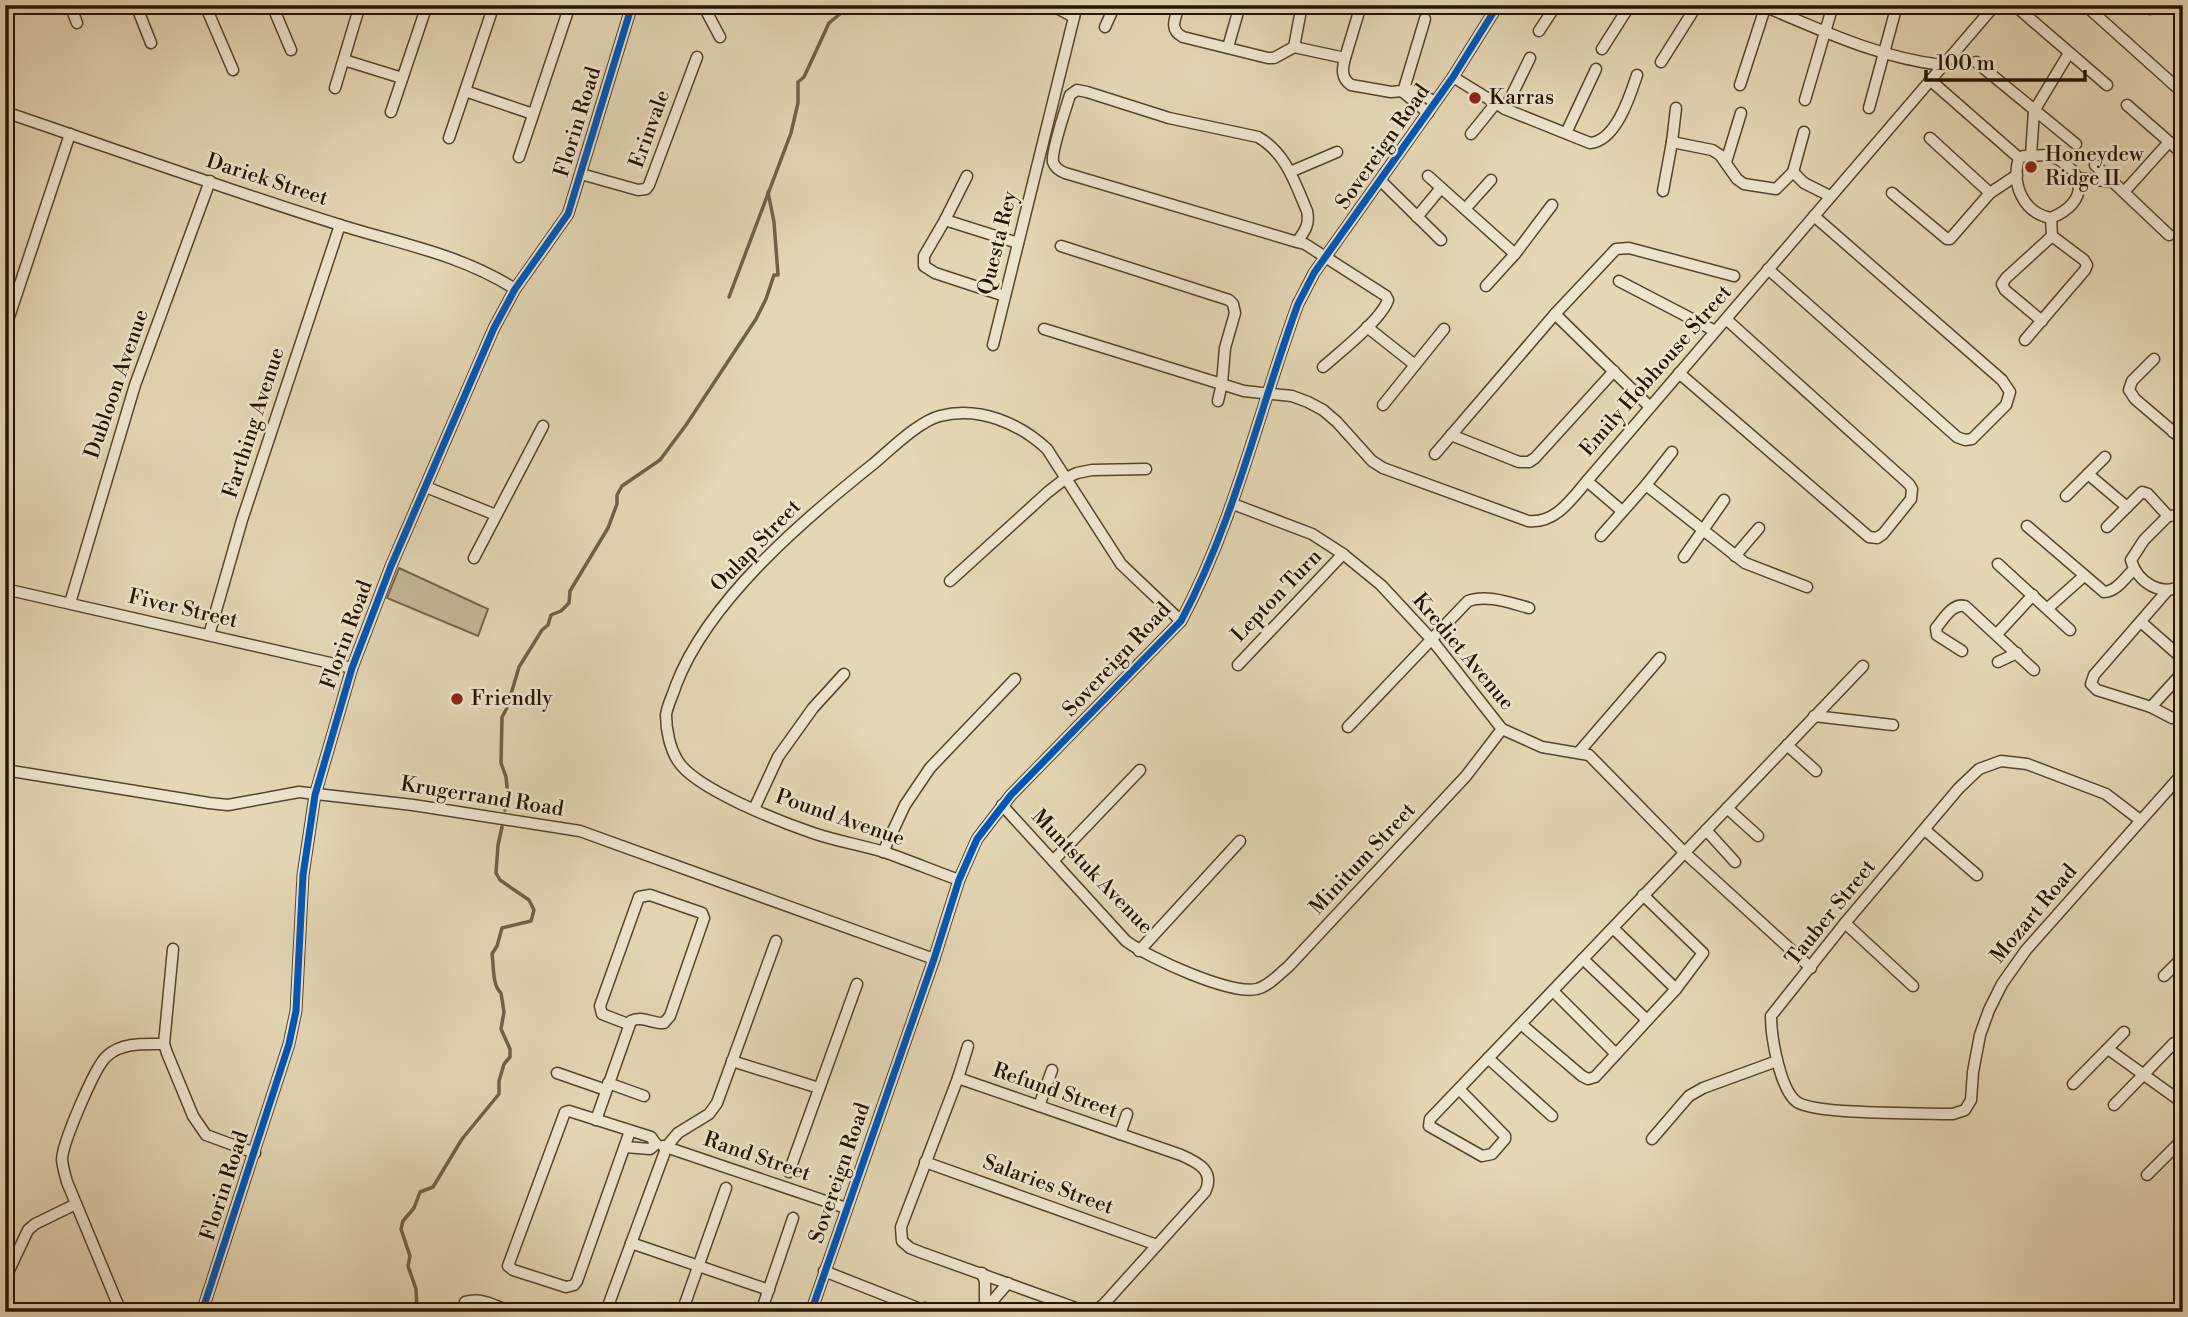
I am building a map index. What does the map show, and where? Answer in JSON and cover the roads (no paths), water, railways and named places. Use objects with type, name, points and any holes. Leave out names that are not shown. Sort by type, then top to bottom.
[{"type":"street","points":[[71,5],[77,23]]},
{"type":"street","points":[[136,5],[151,43]]},
{"type":"street","points":[[205,5],[233,70]]},
{"type":"street","points":[[272,5],[290,50]]},
{"type":"street","points":[[335,88],[360,5]]},
{"type":"street","points":[[391,112],[427,5]]},
{"type":"street","points":[[449,138],[494,5]]},
{"type":"street","points":[[519,157],[569,5]]},
{"type":"street","name":"Florin Road","points":[[202,1312],[289,1044],[296,1011],[303,875],[315,795],[352,668],[391,566],[469,384],[515,289],[568,214],[632,5]]},
{"type":"street","points":[[704,5],[720,37]]},
{"type":"street","name":"Questa Rey","points":[[993,345],[1077,5]]},
{"type":"street","points":[[1105,27],[1115,5]]},
{"type":"street","points":[[1162,5],[1179,7],[1174,21],[1176,33],[1183,37],[1274,58],[1294,47],[1345,58]]},
{"type":"street","points":[[1228,47],[1240,5]]},
{"type":"street","points":[[1294,47],[1303,5]]},
{"type":"street","points":[[1361,5],[1345,58],[1343,75],[1346,81],[1351,85],[1391,92],[1416,90],[1435,103]]},
{"type":"street","name":"Sovereign Road","points":[[811,1312],[959,880],[977,839],[1002,805],[1181,621],[1203,579],[1233,504],[1298,304],[1314,274],[1453,77],[1498,5]]},
{"type":"street","points":[[1539,31],[1556,5]]},
{"type":"street","points":[[1602,49],[1630,5]]},
{"type":"street","points":[[1805,100],[1833,5]]},
{"type":"street","points":[[1869,108],[1897,5]]},
{"type":"street","name":"Emily Hobhouse Street","points":[[1044,329],[1244,391],[1292,396],[1322,410],[1372,461],[1383,468],[1528,521],[1549,519],[1562,510],[1995,5]]},
{"type":"street","points":[[2085,5],[2183,93]]},
{"type":"street","points":[[1661,62],[1695,6]]},
{"type":"street","points":[[1740,85],[1766,6],[1826,34],[1916,62],[1942,65]]},
{"type":"street","points":[[1055,7],[1074,17]]},
{"type":"street","points":[[2020,10],[2107,85]]},
{"type":"street","points":[[1403,92],[1424,19]]},
{"type":"street","points":[[2031,155],[2034,111],[2068,53]]},
{"type":"street","name":"Erinvale","points":[[581,174],[638,190],[649,185],[697,57]]},
{"type":"street","points":[[1471,134],[1500,106],[1530,58]]},
{"type":"street","points":[[344,60],[402,78]]},
{"type":"street","points":[[1976,62],[2076,144]]},
{"type":"street","points":[[1566,132],[1596,69]]},
{"type":"street","points":[[1453,77],[1500,106],[1590,143],[1604,138],[1622,115],[1637,75]]},
{"type":"street","points":[[1930,80],[2019,158]]},
{"type":"street","points":[[1297,242],[1307,228],[1307,211],[1282,156],[1270,144],[1258,137],[1169,118],[1077,90],[1070,95],[1053,161],[1058,169],[1297,242],[1327,256],[1388,300],[1367,327],[1323,367]]},
{"type":"street","points":[[465,91],[533,114]]},
{"type":"street","points":[[1403,92],[1428,113]]},
{"type":"street","points":[[2127,105],[2183,154]]},
{"type":"street","points":[[1663,191],[1676,108]]},
{"type":"street","name":"Dariek Street","points":[[5,112],[340,225],[465,261],[489,272],[515,289]]},
{"type":"street","points":[[1726,162],[1741,113]]},
{"type":"street","points":[[1672,142],[1712,150],[1744,184],[1771,189],[1780,187],[1793,172],[1804,132]]},
{"type":"street","points":[[5,329],[69,134]]},
{"type":"street","points":[[1930,138],[1990,192]]},
{"type":"street","points":[[2124,192],[2169,142]]},
{"type":"street","points":[[1290,172],[1337,152]]},
{"type":"street","points":[[2049,155],[2070,166],[2079,178],[2080,187],[2070,206],[2051,218],[2041,217],[2023,201],[2018,187],[2019,158],[2049,155]]},
{"type":"street","points":[[2095,164],[2169,235]]},
{"type":"street","points":[[1793,172],[1804,183],[1830,196]]},
{"type":"street","points":[[1892,193],[1950,239],[1990,192],[2017,175]]},
{"type":"street","points":[[967,176],[924,256],[924,265],[935,274],[1005,296]]},
{"type":"street","points":[[1428,176],[1515,254]]},
{"type":"street","points":[[2079,178],[2114,182]]},
{"type":"street","points":[[1465,209],[1491,180]]},
{"type":"street","name":"Dubloon Avenue","points":[[70,603],[135,385],[210,181]]},
{"type":"street","points":[[1381,181],[1441,240]]},
{"type":"street","points":[[1417,217],[1441,188]]},
{"type":"street","points":[[1486,286],[1515,254],[1552,205]]},
{"type":"street","points":[[1768,270],[1957,437],[1972,439],[2006,405],[2010,393],[2002,380],[1814,216]]},
{"type":"street","points":[[2025,340],[2087,265],[2052,236],[2051,218]]},
{"type":"street","points":[[945,220],[1018,243]]},
{"type":"street","name":"Farthing Avenue","points":[[209,635],[242,520],[340,225]]},
{"type":"street","points":[[2042,321],[2005,290],[2002,284],[2052,236]]},
{"type":"street","points":[[1060,246],[1228,300],[1233,304],[1235,313],[1225,348],[1222,383],[1217,401]]},
{"type":"street","points":[[1434,454],[1555,314],[1616,249],[1622,248],[1734,276]]},
{"type":"street","points":[[1619,281],[1715,331]]},
{"type":"street","points":[[1555,314],[1650,407]]},
{"type":"street","points":[[1679,373],[1869,537],[1877,538],[1884,534],[1911,499],[1912,489],[1909,484],[1726,319]]},
{"type":"street","points":[[1367,327],[1415,365]]},
{"type":"street","points":[[1383,405],[1444,329]]},
{"type":"street","points":[[2154,359],[2132,381],[2129,390],[2135,399],[2183,440]]},
{"type":"street","points":[[1451,435],[1519,462],[1529,462],[1614,371]]},
{"type":"street","name":"Oulap Street","points":[[678,762],[668,736],[666,713],[680,675],[704,631],[758,566],[829,499],[920,427],[937,416],[954,413],[982,414],[1009,423],[1034,437],[1047,449],[1066,478]]},
{"type":"street","points":[[2173,432],[2183,421]]},
{"type":"street","points":[[474,558],[543,426]]},
{"type":"street","points":[[1601,536],[1672,452]]},
{"type":"street","points":[[2066,496],[2105,457]]},
{"type":"street","points":[[950,581],[1066,478],[1092,470],[1146,469]]},
{"type":"street","points":[[2088,474],[2127,507]]},
{"type":"street","points":[[1066,478],[1121,564],[1181,621]]},
{"type":"street","points":[[1587,481],[1622,511]]},
{"type":"street","points":[[1646,485],[1735,556],[1756,569],[1807,587]]},
{"type":"street","points":[[426,486],[496,515]]},
{"type":"street","points":[[2107,527],[2142,492],[2146,492],[2168,516]]},
{"type":"street","points":[[1684,557],[1724,500]]},
{"type":"street","name":"Krediet Avenue","points":[[1233,504],[1312,534],[1343,554],[1381,585],[1432,639],[1502,729],[1542,747],[1590,755],[1685,853],[1811,968]]},
{"type":"street","points":[[2183,515],[2168,516],[2134,553],[2131,560],[2133,569],[2154,588],[2175,590],[2183,584]]},
{"type":"street","points":[[2027,526],[2104,592],[2110,592],[2133,569]]},
{"type":"street","points":[[1735,556],[1759,528]]},
{"type":"street","name":"Lepton Turn","points":[[1238,665],[1343,554]]},
{"type":"street","points":[[1998,564],[2070,630]]},
{"type":"street","points":[[2048,608],[2084,576]]},
{"type":"street","name":"Fiver Street","points":[[5,589],[352,668]]},
{"type":"street","points":[[2167,591],[2094,675],[2091,684],[2098,690],[2151,706],[2172,718]]},
{"type":"street","points":[[1997,634],[2033,595]]},
{"type":"street","points":[[1348,727],[1468,601],[1477,598],[1529,608]]},
{"type":"street","points":[[1962,651],[1937,635],[1936,631],[1954,607],[1960,605],[1965,606],[2035,670]]},
{"type":"street","points":[[2141,622],[2183,659]]},
{"type":"street","points":[[1998,662],[2017,653]]},
{"type":"street","points":[[1579,752],[1660,658]]},
{"type":"street","points":[[1459,1088],[1505,1136],[1492,1154],[1482,1156],[1429,1126],[1430,1119],[1459,1088],[1613,928],[1643,895],[1685,853],[1814,716],[1863,666]]},
{"type":"street","points":[[2151,706],[2183,672]]},
{"type":"street","points":[[754,809],[778,758],[813,708],[844,674]]},
{"type":"street","points":[[883,852],[905,805],[930,768],[1015,679]]},
{"type":"street","points":[[1814,716],[1893,725]]},
{"type":"street","name":"Minitum Street","points":[[1236,988],[1251,990],[1263,987],[1288,967],[1466,776],[1502,729]]},
{"type":"street","points":[[1787,745],[1816,772]]},
{"type":"street","name":"Tauber Street","points":[[1968,1107],[1953,1114],[1814,1108],[1798,1103],[1790,1094],[1777,1061],[1771,1016],[1845,923],[1979,769],[2001,761],[2027,764],[2106,794],[2140,820]]},
{"type":"street","name":"Pound Avenue","points":[[678,762],[698,781],[754,809],[813,833],[883,852],[959,880]]},
{"type":"street","name":"Krugerrand Road","points":[[5,770],[228,805],[292,793],[413,805],[580,831],[934,959]]},
{"type":"street","points":[[1054,862],[1140,770]]},
{"type":"street","name":"Mozart Road","points":[[1968,1107],[1980,1035],[2002,984],[2026,950],[2183,773]]},
{"type":"street","name":"Muntstuk Avenue","points":[[1002,805],[1126,941],[1159,961],[1236,988]]},
{"type":"street","points":[[1727,808],[1758,836]]},
{"type":"street","points":[[1706,830],[1735,862]]},
{"type":"street","points":[[1925,830],[1977,875]]},
{"type":"street","points":[[1139,951],[1240,841]]},
{"type":"street","points":[[596,1120],[628,1024],[635,1019],[660,1024],[667,1020],[704,918],[702,913],[650,895],[639,897],[600,1006],[602,1014],[628,1024]]},
{"type":"street","points":[[1521,1024],[1582,1076],[1588,1079],[1595,1077],[1676,989],[1703,953],[1643,895]]},
{"type":"street","points":[[1845,923],[1913,986]]},
{"type":"street","points":[[1613,928],[1676,989]]},
{"type":"street","points":[[608,1306],[667,1146],[678,1133],[713,1110],[776,941]]},
{"type":"street","points":[[173,950],[164,1044],[193,1116],[206,1135],[255,1153]]},
{"type":"street","points":[[2164,976],[2183,957]]},
{"type":"street","points":[[1583,959],[1647,1020]]},
{"type":"street","points":[[789,1172],[857,984]]},
{"type":"street","points":[[1553,990],[1616,1054]]},
{"type":"street","points":[[2073,1084],[2124,1032]]},
{"type":"street","points":[[2114,1105],[2174,1043]]},
{"type":"street","points":[[121,1312],[76,1205],[64,1169],[64,1150],[105,1057],[128,1045],[164,1044]]},
{"type":"street","points":[[968,1046],[901,1227],[902,1241],[920,1252],[1087,1312]]},
{"type":"street","points":[[2108,1049],[2183,1103]]},
{"type":"street","points":[[1488,1058],[1552,1116]]},
{"type":"street","points":[[732,1061],[819,1088]]},
{"type":"street","points":[[1652,1139],[1689,1096],[1703,1088],[1777,1061]]},
{"type":"street","points":[[1039,1106],[1052,1070]]},
{"type":"street","points":[[557,1073],[644,1096]]},
{"type":"street","name":"Refund Street","points":[[958,1078],[1181,1155],[1200,1163],[1206,1170],[1209,1179],[1205,1192],[1094,1312]]},
{"type":"street","points":[[625,1147],[650,1149],[656,1144],[651,1137],[569,1111],[562,1115],[508,1266],[566,1287],[577,1281],[630,1131]]},
{"type":"street","points":[[1120,1134],[1127,1114]]},
{"type":"street","points":[[2147,1175],[2183,1139]]},
{"type":"street","name":"Rand Street","points":[[656,1144],[846,1208]]},
{"type":"street","name":"Salaries Street","points":[[925,1162],[1157,1245]]},
{"type":"street","points":[[682,1312],[726,1188]]},
{"type":"street","points":[[5,1279],[29,1230],[35,1224],[76,1205]]},
{"type":"street","points":[[761,1312],[793,1218]]},
{"type":"street","points":[[631,1243],[769,1290]]},
{"type":"street","points":[[824,1271],[925,1310],[942,1312]]},
{"type":"street","points":[[982,1273],[985,1288],[984,1310]]},
{"type":"street","points":[[984,1310],[1008,1283]]},
{"type":"street","points":[[465,1303],[482,1301],[511,1312]]},
{"type":"waterway","points":[[729,297],[791,133],[798,103],[798,82],[804,77],[829,23],[851,5]]},
{"type":"waterway","points":[[505,810],[508,796],[501,763],[502,717],[519,667],[548,625],[551,615],[561,611],[569,603],[570,591],[608,528],[622,486],[660,460],[756,319],[774,275],[778,275],[774,222],[768,192]]},
{"type":"waterway","points":[[417,1312],[416,1289],[408,1266],[410,1256],[401,1229],[403,1221],[414,1208],[420,1192],[433,1187],[462,1139],[499,1094],[499,1081],[504,1064],[510,1057],[510,1049],[501,1029],[504,1012],[501,993],[495,980],[492,954],[502,928],[531,921],[534,910],[529,900],[500,880],[496,873],[502,827]]},
{"type":"place","name":"Karras","points":[[1475,98]]},
{"type":"place","name":"Honeydew Ridge II","points":[[2031,167]]},
{"type":"place","name":"Friendly","points":[[457,699]]}]
